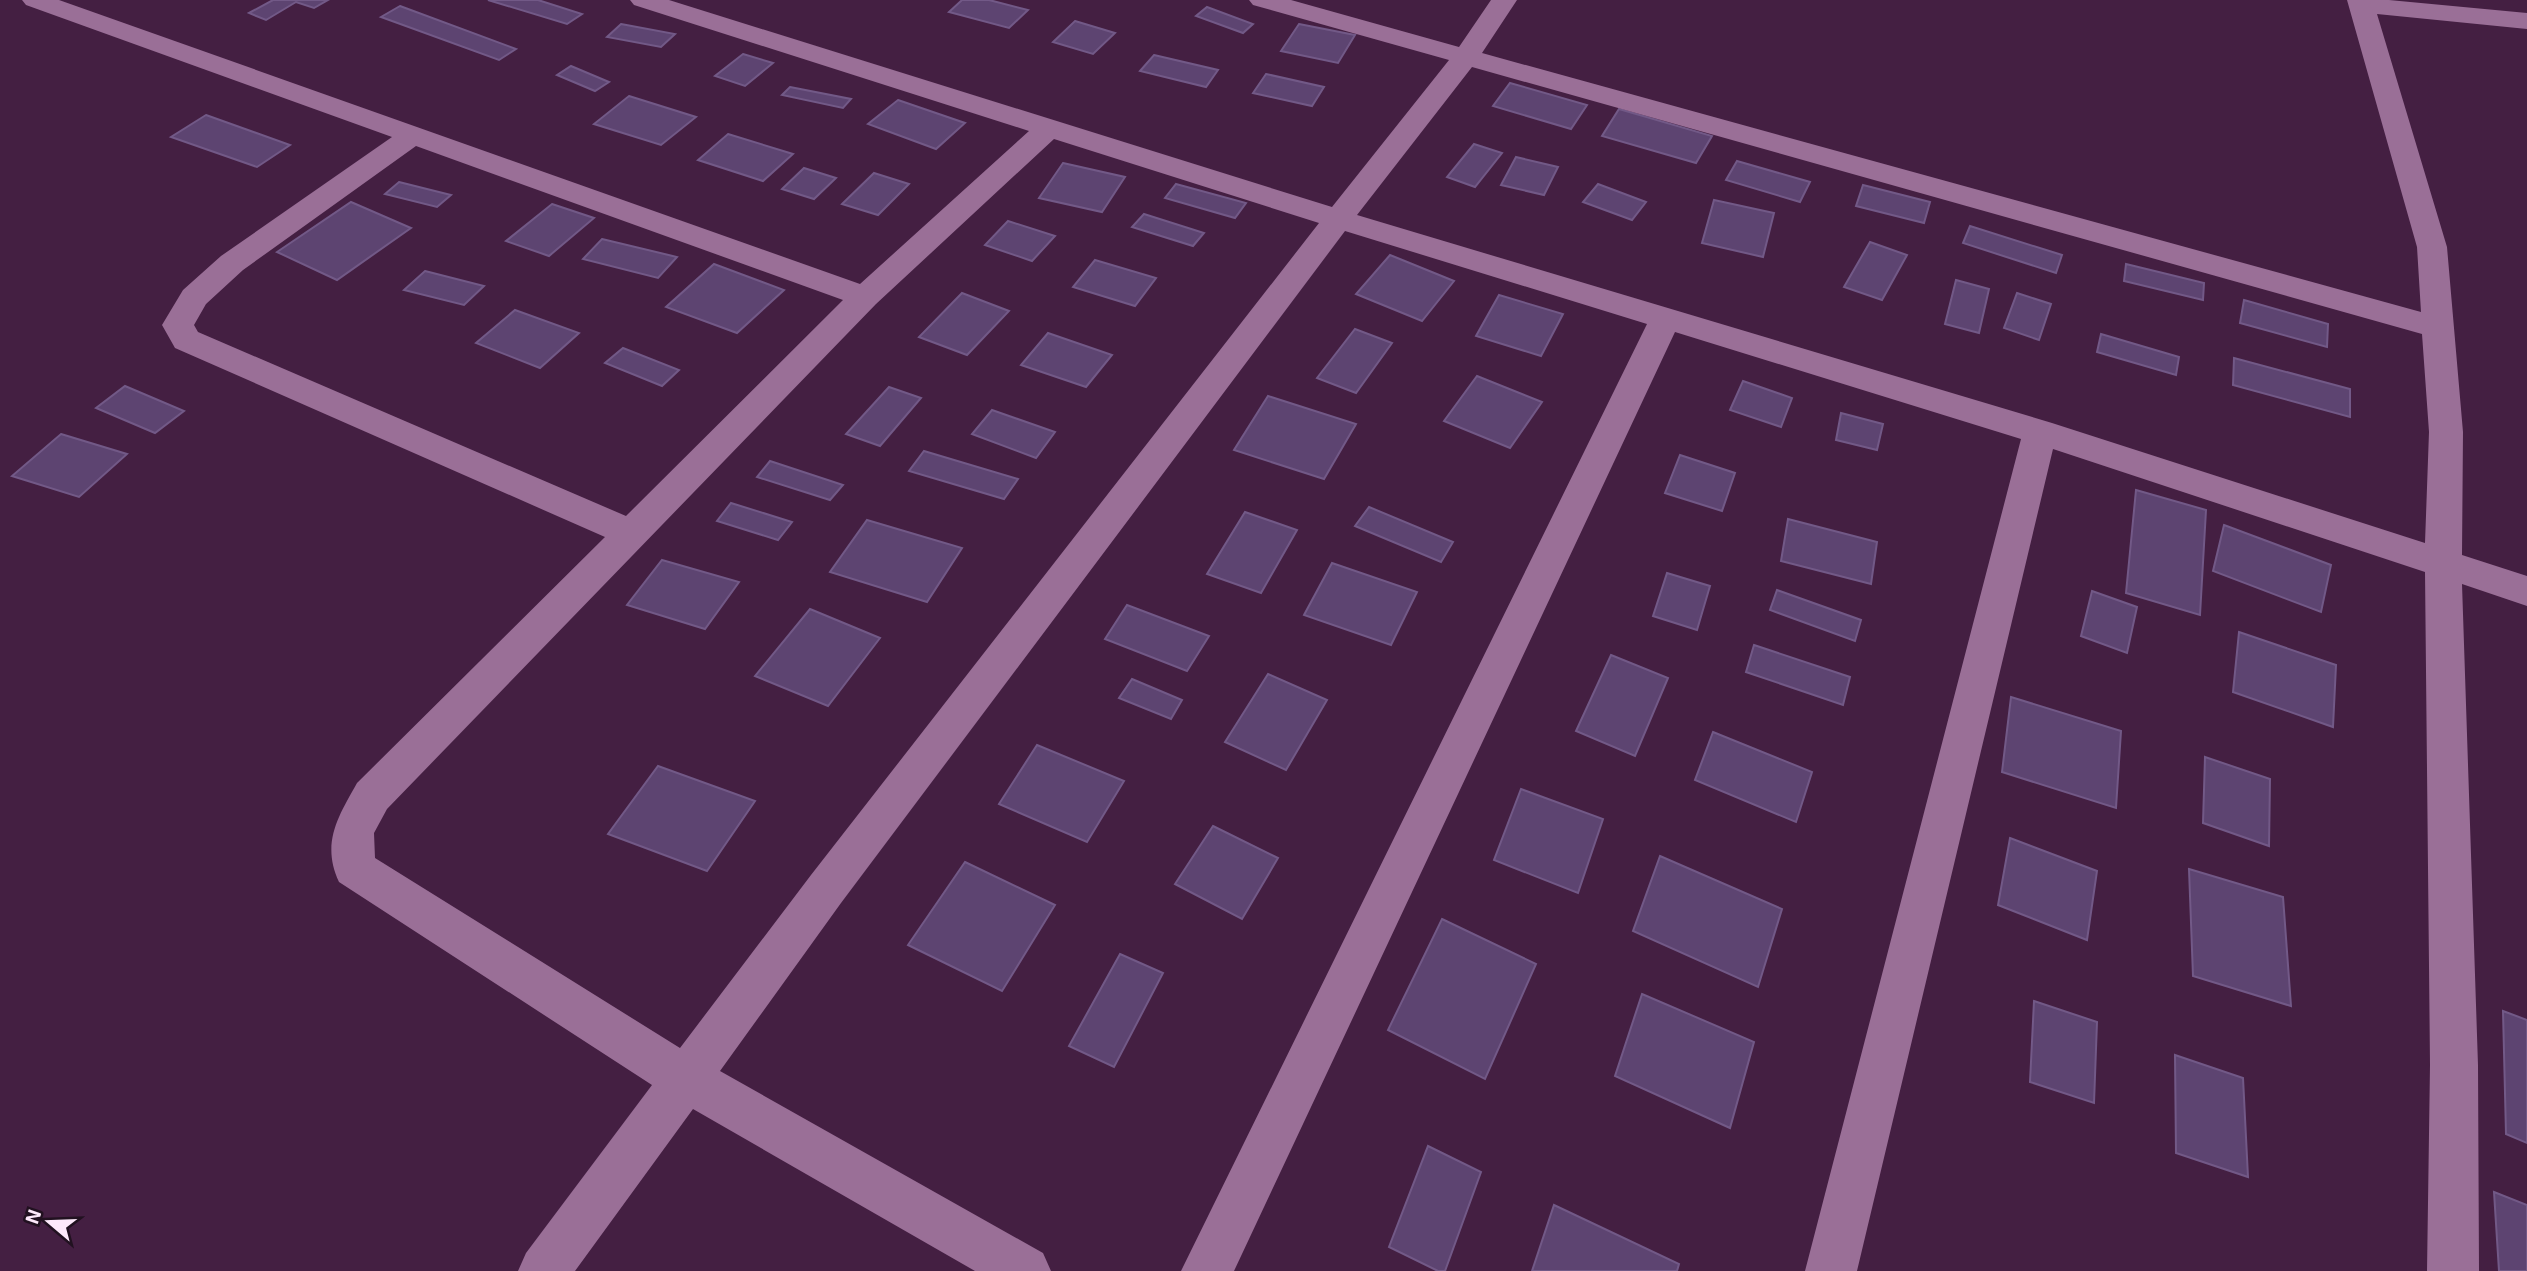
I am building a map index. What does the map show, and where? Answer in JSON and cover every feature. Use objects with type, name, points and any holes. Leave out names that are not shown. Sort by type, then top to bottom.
[{"type":"street","points":[[35,0],[864,297]]},
{"type":"street","points":[[643,0],[1338,219],[2040,432],[2527,591]]},
{"type":"street","points":[[1262,0],[2437,327]]},
{"type":"street","points":[[544,1271],[825,889],[1338,219],[1467,55],[1504,0]]},
{"type":"street","points":[[2453,1271],[2454,1065],[2443,564],[2446,432],[2432,247],[2361,2],[2527,21]]},
{"type":"street","points":[[1025,1271],[685,1077],[354,867],[353,831],[372,796],[864,297],[1049,128]]},
{"type":"street","points":[[411,136],[232,263],[194,297],[178,325],[186,340],[631,533]]},
{"type":"street","points":[[1207,1271],[1665,319]]},
{"type":"street","points":[[1831,1271],[2040,432]]},
{"type":"building","points":[[273,0],[328,0],[314,8],[296,2],[266,20],[249,13]]},
{"type":"building","points":[[488,0],[538,0],[582,14],[567,24]]},
{"type":"building","points":[[962,0],[989,0],[1028,10],[1009,28],[949,12]]},
{"type":"building","points":[[400,6],[516,49],[499,60],[381,17]]},
{"type":"building","points":[[1207,7],[1253,24],[1243,33],[1196,16]]},
{"type":"building","points":[[1075,21],[1115,33],[1093,54],[1053,42]]},
{"type":"building","points":[[621,24],[675,34],[661,47],[607,37]]},
{"type":"building","points":[[1299,24],[1355,35],[1338,63],[1281,51]]},
{"type":"building","points":[[743,54],[773,63],[745,86],[715,76]]},
{"type":"building","points":[[1154,55],[1218,70],[1206,87],[1140,71]]},
{"type":"building","points":[[571,66],[609,82],[595,91],[557,75]]},
{"type":"building","points":[[1266,74],[1324,87],[1312,106],[1253,93]]},
{"type":"building","points":[[1510,83],[1587,105],[1571,129],[1493,106]]},
{"type":"building","points":[[790,87],[851,99],[843,108],[782,95]]},
{"type":"building","points":[[629,96],[696,117],[661,145],[594,124]]},
{"type":"building","points":[[898,100],[965,123],[936,149],[868,124]]},
{"type":"building","points":[[1619,109],[1712,136],[1696,163],[1602,136]]},
{"type":"building","points":[[206,115],[290,145],[257,167],[171,137]]},
{"type":"building","points":[[728,134],[793,154],[763,181],[698,160]]},
{"type":"building","points":[[1474,144],[1502,153],[1475,187],[1447,177]]},
{"type":"building","points":[[1516,157],[1558,167],[1544,195],[1501,185]]},
{"type":"building","points":[[1737,161],[1810,182],[1800,202],[1726,180]]},
{"type":"building","points":[[1063,163],[1125,177],[1102,212],[1039,198]]},
{"type":"building","points":[[804,168],[836,178],[814,199],[782,189]]},
{"type":"building","points":[[874,173],[909,184],[878,215],[842,204]]},
{"type":"building","points":[[399,182],[451,195],[437,207],[385,194]]},
{"type":"building","points":[[1176,184],[1246,203],[1235,218],[1165,198]]},
{"type":"building","points":[[1598,184],[1646,202],[1632,220],[1583,202]]},
{"type":"building","points":[[1863,185],[1930,202],[1924,223],[1856,206]]},
{"type":"building","points":[[1714,200],[1774,213],[1763,257],[1702,243]]},
{"type":"building","points":[[351,202],[411,228],[337,280],[277,252]]},
{"type":"building","points":[[552,204],[594,218],[549,256],[506,241]]},
{"type":"building","points":[[1144,214],[1204,233],[1193,246],[1132,227]]},
{"type":"building","points":[[1008,221],[1055,236],[1032,261],[985,245]]},
{"type":"building","points":[[1970,226],[2062,255],[2056,273],[1963,243]]},
{"type":"building","points":[[602,239],[677,257],[658,278],[583,259]]},
{"type":"building","points":[[1870,242],[1907,255],[1882,300],[1844,287]]},
{"type":"building","points":[[1390,255],[1454,281],[1422,321],[1356,294]]},
{"type":"building","points":[[1095,260],[1156,278],[1135,306],[1073,287]]},
{"type":"building","points":[[714,264],[784,290],[737,333],[666,307]]},
{"type":"building","points":[[2126,264],[2204,283],[2203,300],[2124,281]]},
{"type":"building","points":[[425,271],[484,286],[464,305],[404,290]]},
{"type":"building","points":[[1956,280],[1989,289],[1979,333],[1945,324]]},
{"type":"building","points":[[962,293],[1009,311],[967,355],[919,337]]},
{"type":"building","points":[[2017,293],[2051,304],[2039,340],[2004,328]]},
{"type":"building","points":[[1499,295],[1563,314],[1541,356],[1476,336]]},
{"type":"building","points":[[2244,300],[2328,324],[2327,347],[2240,323]]},
{"type":"building","points":[[515,310],[579,333],[540,368],[476,343]]},
{"type":"building","points":[[1355,329],[1392,343],[1356,393],[1317,378]]},
{"type":"building","points":[[1048,333],[1112,355],[1086,387],[1021,365]]},
{"type":"building","points":[[2101,334],[2179,357],[2176,375],[2097,352]]},
{"type":"building","points":[[623,348],[679,370],[662,386],[605,363]]},
{"type":"building","points":[[2234,358],[2350,389],[2350,417],[2233,385]]},
{"type":"building","points":[[1477,376],[1542,402],[1510,448],[1444,421]]},
{"type":"building","points":[[1743,381],[1792,398],[1781,427],[1730,410]]},
{"type":"building","points":[[125,386],[184,411],[155,433],[96,408]]},
{"type":"building","points":[[889,387],[921,398],[880,446],[846,434]]},
{"type":"building","points":[[1268,396],[1356,424],[1324,479],[1234,450]]},
{"type":"building","points":[[992,410],[1055,432],[1036,458],[972,434]]},
{"type":"building","points":[[1841,413],[1883,424],[1877,450],[1836,440]]},
{"type":"building","points":[[61,434],[127,454],[79,497],[12,476]]},
{"type":"building","points":[[924,451],[1018,479],[1004,499],[909,471]]},
{"type":"building","points":[[1680,455],[1735,473],[1722,511],[1665,493]]},
{"type":"building","points":[[770,461],[843,485],[830,500],[757,477]]},
{"type":"building","points":[[2136,490],[2206,510],[2200,615],[2126,593]]},
{"type":"building","points":[[731,503],[792,522],[778,540],[717,521]]},
{"type":"building","points":[[1369,507],[1453,542],[1441,562],[1355,526]]},
{"type":"building","points":[[1245,512],[1297,530],[1261,593],[1207,574]]},
{"type":"building","points":[[1788,519],[1877,542],[1871,584],[1781,561]]},
{"type":"building","points":[[867,520],[962,548],[927,602],[830,572]]},
{"type":"building","points":[[2224,525],[2331,565],[2321,612],[2213,571]]},
{"type":"building","points":[[662,560],[739,582],[705,629],[627,605]]},
{"type":"building","points":[[1332,563],[1417,592],[1391,645],[1304,615]]},
{"type":"building","points":[[1667,573],[1710,586],[1697,630],[1653,616]]},
{"type":"building","points":[[1777,590],[1861,620],[1855,641],[1770,610]]},
{"type":"building","points":[[2092,591],[2137,607],[2127,653],[2081,636]]},
{"type":"building","points":[[1127,605],[1209,636],[1187,671],[1105,639]]},
{"type":"building","points":[[810,609],[880,638],[828,706],[755,676]]},
{"type":"building","points":[[2239,632],[2336,665],[2333,727],[2233,692]]},
{"type":"building","points":[[1754,645],[1850,677],[1843,705],[1746,672]]},
{"type":"building","points":[[1611,655],[1668,678],[1635,756],[1576,731]]},
{"type":"building","points":[[1268,674],[1327,700],[1286,770],[1225,742]]},
{"type":"building","points":[[1132,679],[1182,700],[1171,719],[1119,698]]},
{"type":"building","points":[[2011,697],[2121,731],[2116,808],[2002,772]]},
{"type":"building","points":[[1713,732],[1812,772],[1796,822],[1695,780]]},
{"type":"building","points":[[1037,745],[1124,781],[1087,842],[999,804]]},
{"type":"building","points":[[2205,757],[2270,779],[2269,846],[2203,823]]},
{"type":"building","points":[[658,766],[755,801],[707,871],[608,834]]},
{"type":"building","points":[[1521,789],[1603,819],[1578,893],[1494,860]]},
{"type":"building","points":[[1213,826],[1278,858],[1242,919],[1175,884]]},
{"type":"building","points":[[2010,838],[2097,871],[2087,940],[1998,905]]},
{"type":"building","points":[[1660,856],[1782,909],[1758,987],[1633,931]]},
{"type":"building","points":[[965,862],[1055,905],[1002,991],[908,945]]},
{"type":"building","points":[[2189,869],[2283,897],[2291,1006],[2193,976]]},
{"type":"building","points":[[1442,919],[1536,964],[1485,1079],[1388,1030]]},
{"type":"building","points":[[1120,954],[1163,973],[1114,1067],[1069,1046]]},
{"type":"building","points":[[1642,994],[1754,1042],[1730,1128],[1615,1076]]},
{"type":"building","points":[[2034,1001],[2097,1022],[2094,1103],[2030,1082]]},
{"type":"building","points":[[2503,1011],[2527,1020],[2527,1143],[2506,1134]]},
{"type":"building","points":[[2175,1055],[2243,1078],[2248,1177],[2176,1153]]},
{"type":"building","points":[[1428,1146],[1481,1172],[1445,1271],[1438,1271],[1389,1247]]},
{"type":"building","points":[[2494,1192],[2527,1205],[2527,1271],[2499,1271]]},
{"type":"building","points":[[1554,1205],[1679,1264],[1677,1271],[1532,1271]]}]
